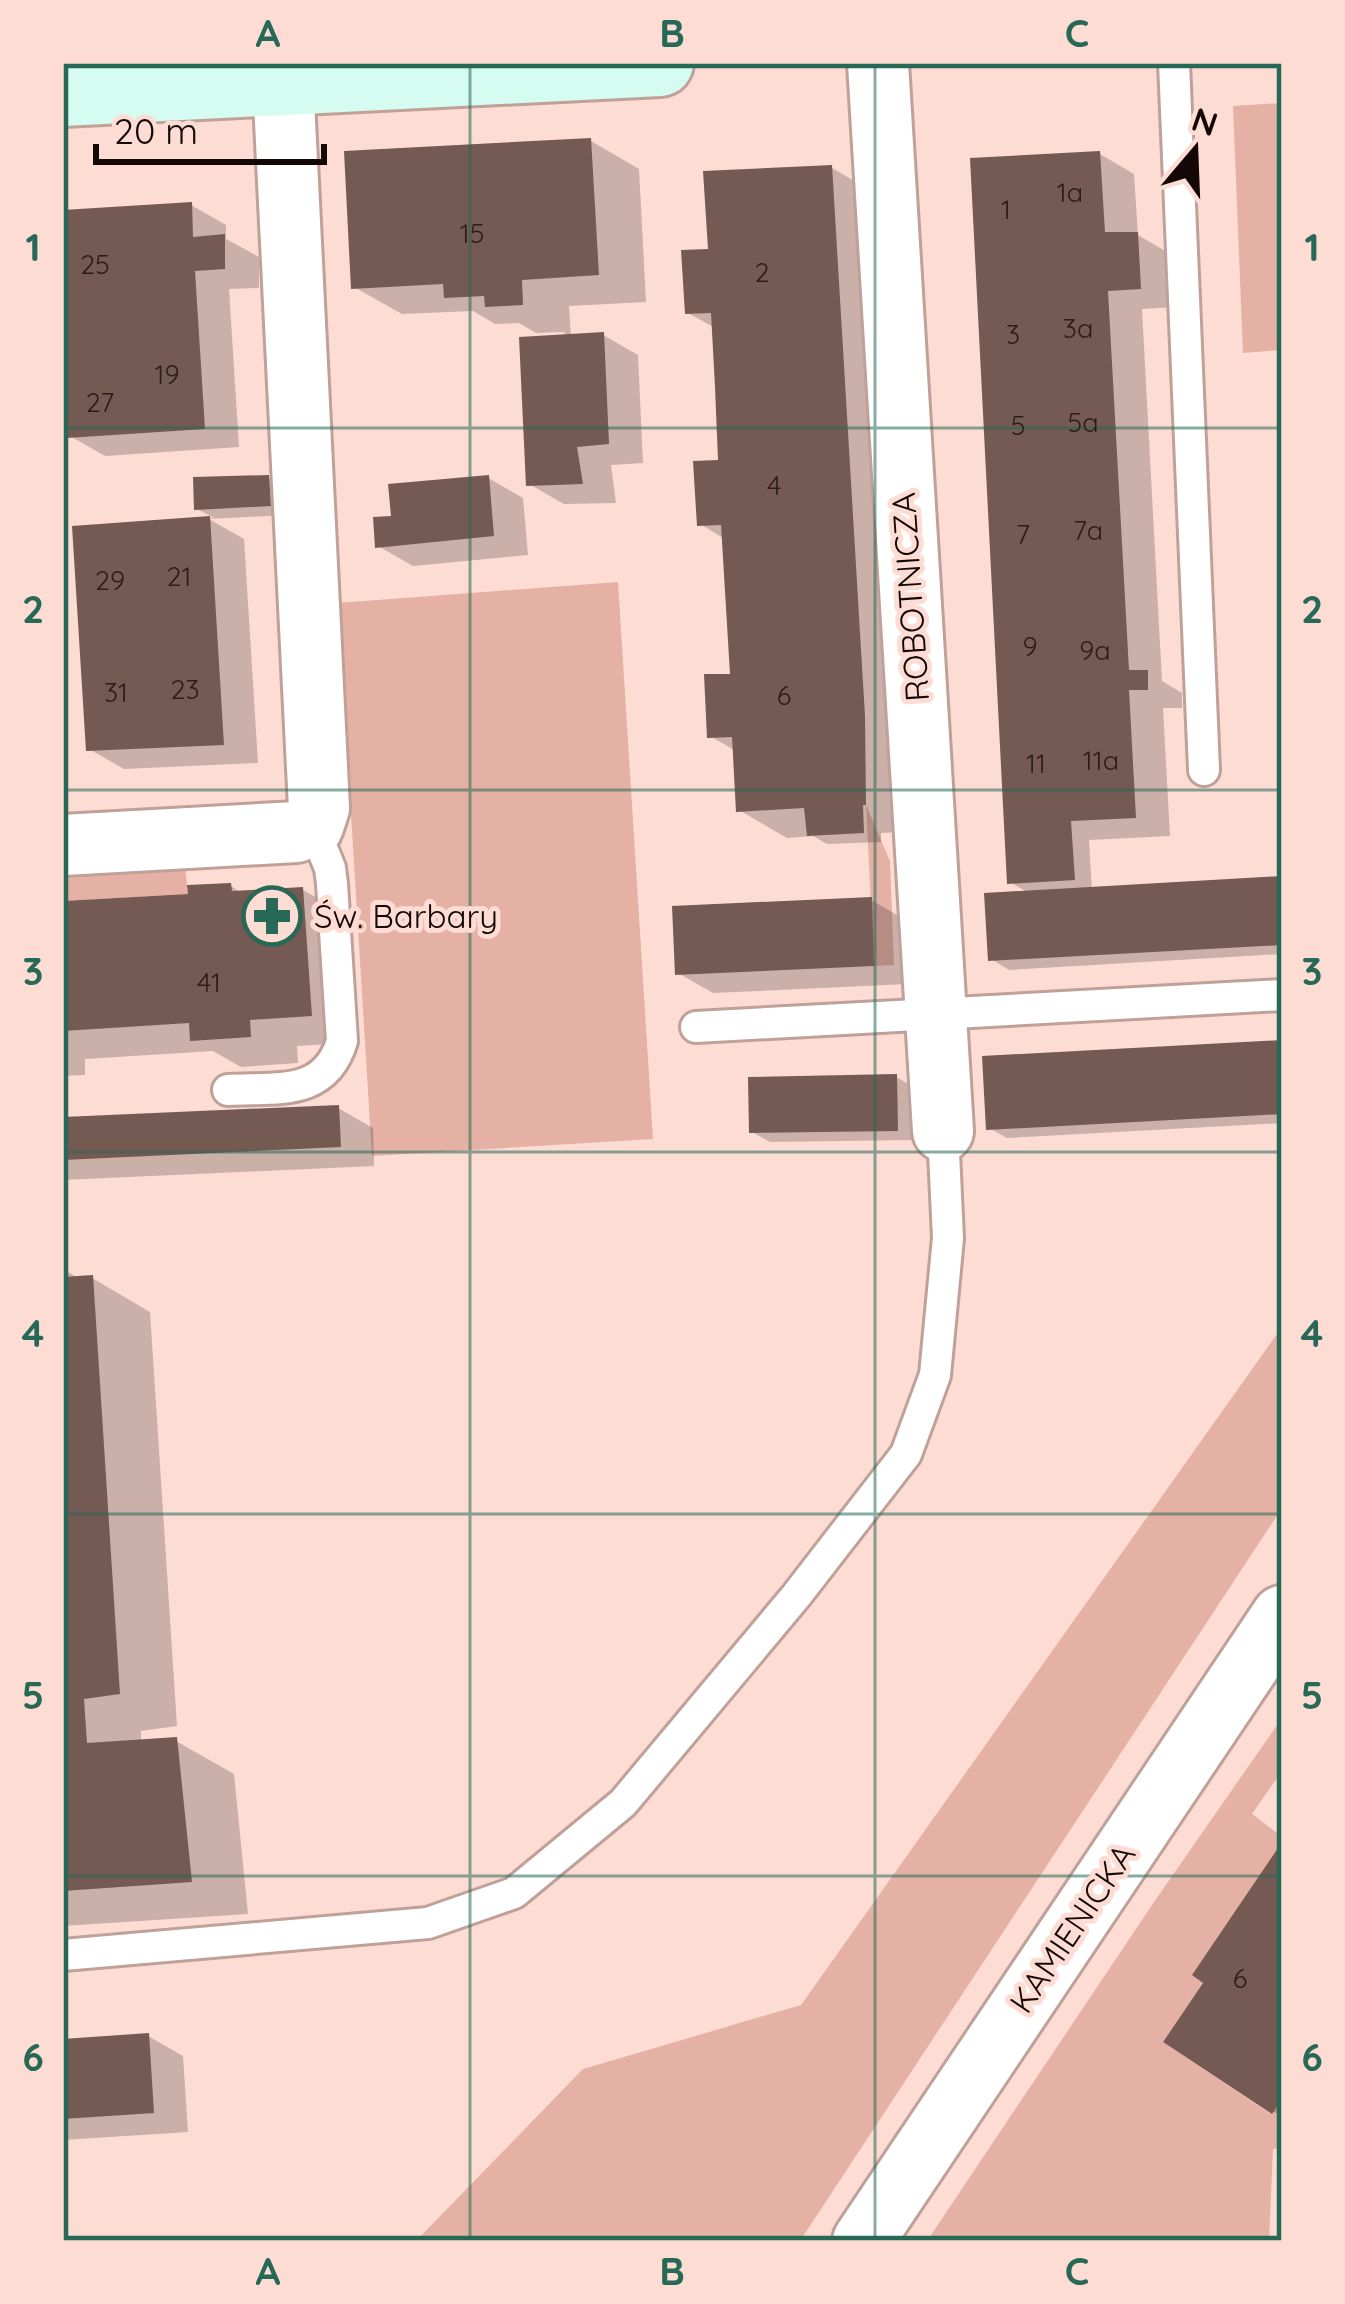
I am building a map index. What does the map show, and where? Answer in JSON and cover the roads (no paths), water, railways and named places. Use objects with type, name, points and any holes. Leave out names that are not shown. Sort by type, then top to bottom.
[{"type":"street","name":"ROBOTNICZA","points":[[878,63],[943,1131]]},
{"type":"street","points":[[63,93],[627,64]]},
{"type":"street","points":[[63,845],[296,832],[313,826],[319,808],[283,81]]},
{"type":"street","name":"KAMIENICKA","points":[[862,2241],[1282,1617]]},
{"type":"lane","points":[[1174,63],[1204,770]]},
{"type":"lane","points":[[228,1090],[305,1084],[321,1078],[335,1064],[343,1041],[332,884],[313,826]]},
{"type":"lane","points":[[696,1027],[1282,994]]},
{"type":"lane","points":[[63,1954],[428,1922],[514,1894],[623,1803],[796,1596],[906,1454],[935,1375],[948,1238],[943,1131]]},
{"type":"place","name":"Św. Barbary","points":[[272,916]]}]
